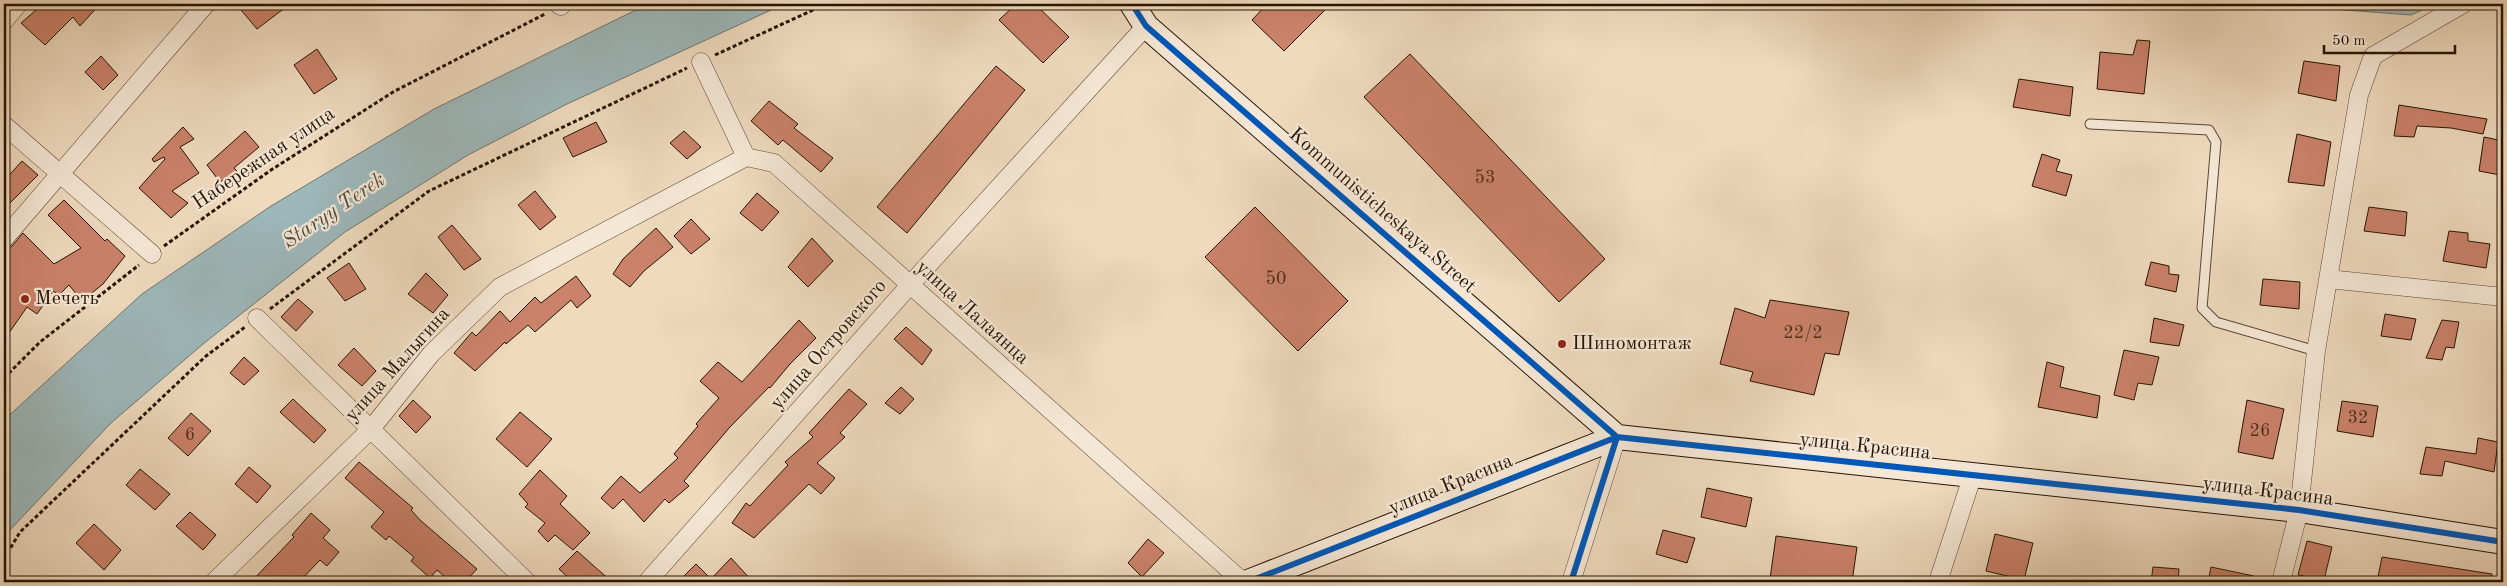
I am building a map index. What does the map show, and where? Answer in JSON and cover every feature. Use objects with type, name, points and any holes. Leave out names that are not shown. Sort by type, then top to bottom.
[{"type":"street","points":[[4,21],[18,4]]},
{"type":"street","points":[[4,239],[206,4]]},
{"type":"street","name":"Kommunisticheskaya Street","points":[[1132,4],[1146,26],[1617,437]]},
{"type":"street","name":"улица Красина","points":[[2299,510],[2316,351],[2359,95],[2373,56],[2463,4]]},
{"type":"street","name":"улица Островского","points":[[647,582],[909,286],[1146,26]]},
{"type":"street","points":[[701,62],[746,157]]},
{"type":"street","points":[[4,125],[152,254]]},
{"type":"street","name":"улица Лалаянца","points":[[746,157],[774,163],[909,286],[1243,582]]},
{"type":"street","name":"улица Малыгина","points":[[214,582],[371,429],[431,354],[500,287],[746,157]]},
{"type":"street","points":[[2328,279],[2503,297]]},
{"type":"street","points":[[257,318],[527,582]]},
{"type":"street","points":[[1570,582],[1617,437]]},
{"type":"street","name":"улица Красина","points":[[1248,582],[1617,437],[2299,510],[2503,542]]},
{"type":"street","points":[[1938,582],[1974,474]]},
{"type":"street","points":[[2281,582],[2299,510]]},
{"type":"lane","points":[[2090,124],[2209,130],[2216,142],[2202,308],[2216,322],[2316,351]]},
{"type":"path","points":[[4,558],[20,532],[206,356],[429,190],[630,94],[826,4]]},
{"type":"water","name":"Staryy Terek","points":[[648,4],[784,4],[567,104],[468,155],[345,232],[203,344],[111,423],[9,531],[4,541],[4,420],[142,294],[271,206],[434,109]]},
{"type":"water","points":[[2266,4],[2435,4],[2411,15]]},
{"type":"building","points":[[43,4],[100,4],[80,26],[73,17],[45,45],[21,23]]},
{"type":"building","points":[[249,4],[290,4],[257,29],[241,10]]},
{"type":"building","points":[[1016,4],[1035,4],[1069,37],[1043,63],[999,20]]},
{"type":"building","points":[[1267,4],[1331,4],[1284,51],[1252,20]]},
{"type":"building","points":[[2137,40],[2150,41],[2144,94],[2097,89],[2100,52],[2133,55]]},
{"type":"building","points":[[317,49],[337,79],[314,94],[294,65]]},
{"type":"building","points":[[1410,54],[1605,259],[1559,302],[1364,97]]},
{"type":"building","points":[[101,56],[118,75],[103,90],[85,72]]},
{"type":"building","points":[[2304,61],[2340,66],[2336,101],[2298,93]]},
{"type":"building","points":[[996,66],[1025,90],[907,233],[877,207]]},
{"type":"building","points":[[2019,79],[2073,87],[2070,116],[2013,107]]},
{"type":"building","points":[[769,101],[798,124],[794,128],[833,158],[821,172],[783,140],[778,145],[751,121]]},
{"type":"building","points":[[2399,105],[2487,119],[2483,134],[2451,128],[2417,126],[2414,137],[2394,136]]},
{"type":"building","points":[[596,122],[607,142],[573,157],[563,138]]},
{"type":"building","points":[[183,127],[194,139],[180,147],[199,173],[172,191],[188,203],[171,218],[139,188],[165,159],[164,157],[154,162],[152,159]]},
{"type":"building","points":[[245,131],[259,147],[234,168],[237,171],[220,182],[207,165]]},
{"type":"building","points":[[684,131],[701,147],[687,159],[670,143]]},
{"type":"building","points":[[2297,134],[2331,142],[2324,186],[2288,182]]},
{"type":"building","points":[[2484,137],[2503,141],[2500,175],[2479,171]]},
{"type":"building","points":[[2042,154],[2060,160],[2056,171],[2072,175],[2066,196],[2032,186]]},
{"type":"building","points":[[22,161],[38,175],[4,209],[4,181]]},
{"type":"building","points":[[535,191],[556,217],[540,230],[518,205]]},
{"type":"building","points":[[757,193],[779,212],[762,231],[740,213]]},
{"type":"building","points":[[64,200],[105,241],[107,239],[125,256],[103,284],[82,301],[69,285],[59,295],[53,291],[37,314],[27,307],[4,340],[4,251],[12,246],[23,233],[54,264],[81,248],[48,215]]},
{"type":"building","points":[[1255,207],[1348,301],[1298,351],[1205,257]]},
{"type":"building","points":[[2369,207],[2407,212],[2405,236],[2364,231]]},
{"type":"building","points":[[691,219],[710,239],[691,254],[674,236]]},
{"type":"building","points":[[452,225],[481,259],[464,270],[438,237]]},
{"type":"building","points":[[656,228],[673,247],[644,271],[630,287],[613,274],[623,259]]},
{"type":"building","points":[[2449,231],[2468,233],[2468,241],[2490,244],[2486,268],[2443,261]]},
{"type":"building","points":[[812,238],[833,261],[808,287],[788,267]]},
{"type":"building","points":[[2151,262],[2169,266],[2169,274],[2179,275],[2176,292],[2145,285]]},
{"type":"building","points":[[349,263],[366,289],[345,301],[327,278]]},
{"type":"building","points":[[426,273],[448,295],[433,313],[408,294]]},
{"type":"building","points":[[576,276],[591,296],[577,308],[571,300],[535,332],[528,325],[506,344],[505,342],[475,371],[454,353],[472,332],[476,336],[500,311],[510,322],[535,297],[541,303]]},
{"type":"building","points":[[2263,279],[2300,282],[2299,309],[2260,305]]},
{"type":"building","points":[[298,299],[313,312],[296,331],[281,317]]},
{"type":"building","points":[[1770,300],[1849,312],[1839,355],[1825,353],[1814,395],[1750,381],[1753,372],[1720,364],[1735,308],[1765,318]]},
{"type":"building","points":[[2385,314],[2416,319],[2411,340],[2381,336]]},
{"type":"building","points":[[2154,318],[2184,325],[2179,346],[2150,342]]},
{"type":"building","points":[[799,320],[816,338],[790,364],[770,388],[730,427],[684,481],[689,486],[669,503],[665,499],[644,522],[623,499],[613,509],[601,498],[621,476],[640,493],[678,458],[674,454],[698,426],[696,424],[719,398],[700,381],[718,362],[742,382]]},
{"type":"building","points":[[2442,320],[2459,322],[2454,348],[2446,347],[2442,360],[2426,358]]},
{"type":"building","points":[[906,327],[932,350],[922,365],[894,339]]},
{"type":"building","points":[[354,348],[376,371],[362,386],[338,365]]},
{"type":"building","points":[[2124,350],[2159,357],[2152,385],[2138,383],[2134,400],[2114,395]]},
{"type":"building","points":[[244,357],[259,371],[244,385],[230,373]]},
{"type":"building","points":[[2047,362],[2064,367],[2060,387],[2100,396],[2097,418],[2038,407]]},
{"type":"building","points":[[901,387],[914,399],[900,414],[885,403]]},
{"type":"building","points":[[849,389],[867,404],[840,433],[845,437],[817,463],[835,478],[821,494],[809,484],[754,538],[732,523],[746,503],[750,506],[788,465],[785,462],[813,437],[809,433]]},
{"type":"building","points":[[293,399],[326,430],[314,443],[280,412]]},
{"type":"building","points":[[413,400],[431,417],[416,433],[399,416]]},
{"type":"building","points":[[2247,400],[2284,409],[2273,459],[2238,452]]},
{"type":"building","points":[[2342,401],[2378,406],[2373,437],[2337,431]]},
{"type":"building","points":[[520,412],[552,439],[527,467],[496,439]]},
{"type":"building","points":[[191,413],[211,431],[188,456],[168,438]]},
{"type":"building","points":[[2478,438],[2498,442],[2494,472],[2445,461],[2442,476],[2420,474],[2426,447],[2476,454]]},
{"type":"building","points":[[359,462],[413,508],[411,510],[420,520],[477,569],[465,582],[451,582],[437,570],[430,578],[411,561],[414,557],[389,536],[386,540],[371,527],[384,512],[345,478]]},
{"type":"building","points":[[249,467],[271,486],[257,503],[235,484]]},
{"type":"building","points":[[140,469],[170,494],[155,510],[126,485]]},
{"type":"building","points":[[540,470],[567,496],[560,504],[590,533],[573,550],[555,535],[548,542],[538,531],[545,523],[525,507],[528,504],[519,494]]},
{"type":"building","points":[[1707,488],[1752,498],[1746,527],[1701,517]]},
{"type":"building","points":[[190,512],[216,535],[203,550],[176,526]]},
{"type":"building","points":[[311,513],[330,530],[323,538],[339,552],[327,566],[320,560],[299,582],[251,582],[294,537],[292,535]]},
{"type":"building","points":[[94,524],[121,550],[104,570],[76,543]]},
{"type":"building","points":[[1663,530],[1695,538],[1687,563],[1656,554]]},
{"type":"building","points":[[1995,534],[2033,543],[2024,580],[1986,571]]},
{"type":"building","points":[[1776,536],[1857,547],[1852,582],[1795,582],[1770,579]]},
{"type":"building","points":[[1148,539],[1164,553],[1142,577],[1128,563]]},
{"type":"building","points":[[2307,541],[2332,547],[2324,580],[2298,575]]},
{"type":"building","points":[[577,551],[612,582],[573,582],[559,569]]},
{"type":"building","points":[[2382,557],[2492,574],[2491,582],[2377,582]]},
{"type":"building","points":[[731,558],[753,582],[678,582],[696,564],[711,579]]},
{"type":"building","points":[[2153,567],[2179,569],[2178,582],[2151,582]]},
{"type":"building","points":[[2211,567],[2254,576],[2253,582],[2208,582]]},
{"type":"cycle path","points":[[1132,4],[1146,26],[1617,437],[1571,582]]},
{"type":"cycle path","points":[[1248,582],[1617,437],[2299,510],[2503,542]]},
{"type":"place","name":"Мечеть","points":[[25,299]]},
{"type":"place","name":"Шиномонтаж","points":[[1562,344]]}]
